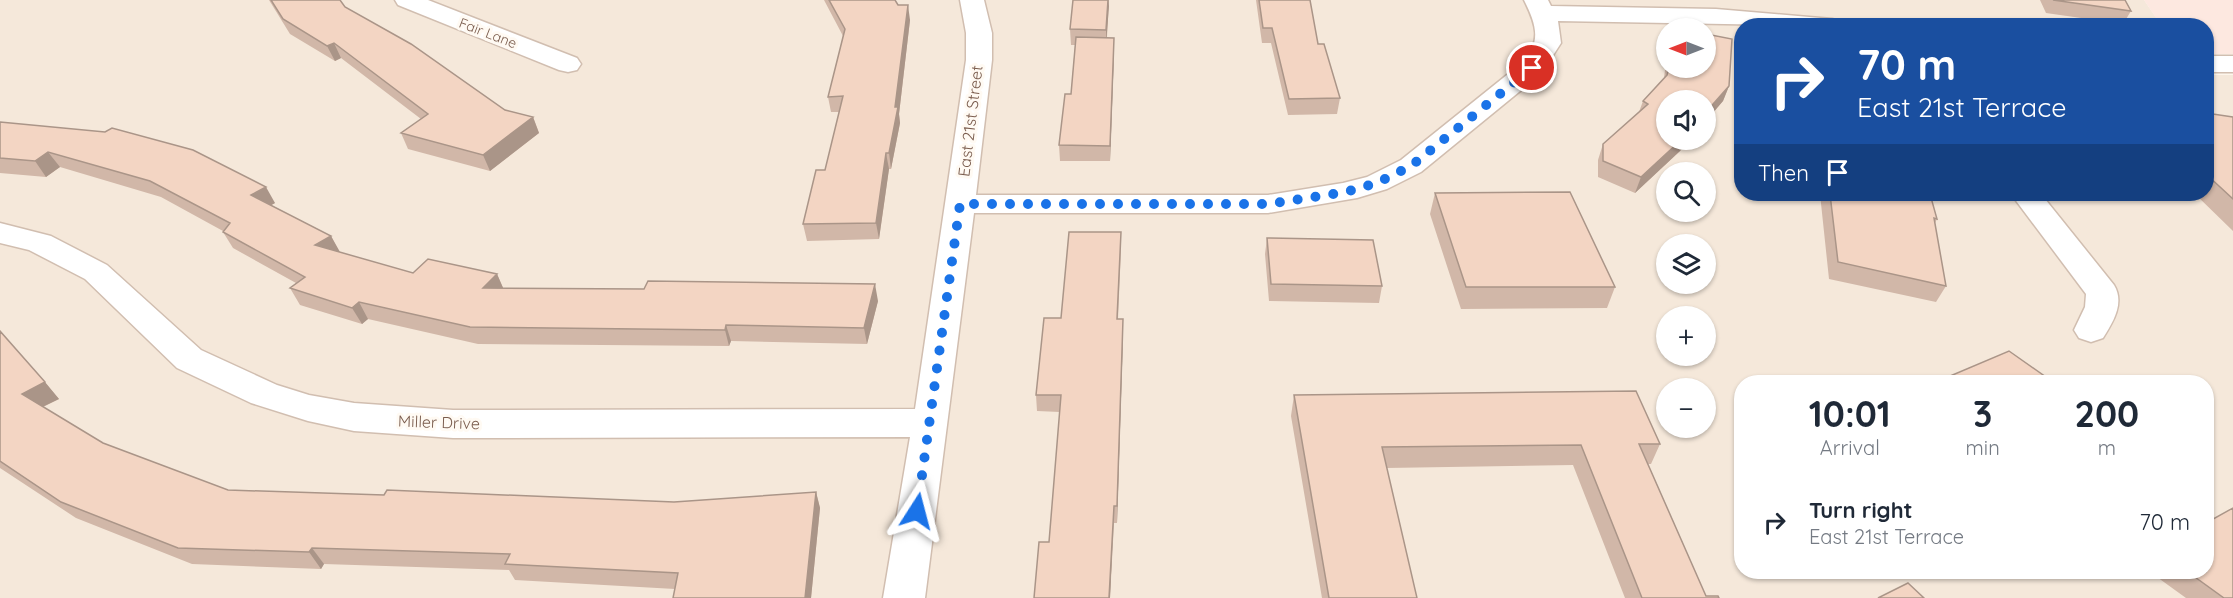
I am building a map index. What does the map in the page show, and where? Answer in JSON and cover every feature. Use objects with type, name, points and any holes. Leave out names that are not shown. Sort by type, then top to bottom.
[{"type":"street","name":"Fair Lane","points":[[407,0],[568,64]]},
{"type":"street","name":"East 21st Street","points":[[904,598],[931,423],[979,60],[979,33],[972,0]]},
{"type":"street","points":[[960,204],[1268,204],[1322,197],[1377,183],[1411,166],[1532,68],[1544,55],[1551,40],[1550,30],[1540,6],[1739,18]]},
{"type":"street","points":[[2214,64],[2233,64]]},
{"type":"street","points":[[2031,201],[2102,293],[2102,307],[2091,330]]},
{"type":"street","name":"Miller Drive","points":[[0,233],[40,243],[96,272],[189,359],[264,394],[308,408],[354,417],[453,424],[931,423]]},
{"type":"shaded area","points":[[0,0],[2144,0],[2156,18],[1734,18],[1734,201],[2214,201],[2214,75],[2233,75],[2233,598],[0,598]]},
{"type":"shaded area","points":[[2144,0],[2233,0],[2233,54],[2214,54],[2214,18],[2156,18]]},
{"type":"building","points":[[271,0],[340,0],[345,7],[411,44],[505,110],[533,117],[483,155],[401,133],[428,114],[334,43],[327,46],[283,19]]},
{"type":"building","points":[[829,0],[895,0],[898,5],[908,5],[895,107],[898,107],[889,153],[886,153],[876,223],[803,224],[816,170],[825,170],[843,96],[828,97],[845,29]]},
{"type":"building","points":[[1073,0],[1108,0],[1106,30],[1070,29]]},
{"type":"building","points":[[1259,0],[1310,0],[1318,44],[1324,44],[1340,98],[1289,99],[1272,28],[1263,28]]},
{"type":"building","points":[[2053,0],[2125,0],[2131,11]]},
{"type":"building","points":[[1716,36],[1732,39],[1729,86],[1716,101],[1716,90],[1656,90],[1656,150],[1670,150],[1641,177],[1603,161],[1603,144],[1648,104],[1643,101],[1664,78],[1716,78]]},
{"type":"building","points":[[1076,37],[1114,38],[1110,146],[1059,145],[1065,94],[1071,94]]},
{"type":"building","points":[[2214,114],[2233,117],[2233,199],[2214,181]]},
{"type":"building","points":[[0,122],[105,132],[112,128],[193,150],[266,187],[251,195],[331,236],[315,245],[413,273],[428,259],[497,274],[483,288],[644,289],[648,281],[875,284],[864,328],[726,325],[725,330],[470,327],[359,302],[352,308],[290,288],[305,277],[223,232],[230,223],[150,181],[48,152],[35,161],[0,158]]},
{"type":"building","points":[[1570,192],[1615,287],[1466,287],[1435,193]]},
{"type":"building","points":[[1831,201],[1932,201],[1937,219],[1934,218],[1946,286],[1838,262]]},
{"type":"building","points":[[1069,232],[1121,232],[1117,319],[1123,319],[1117,506],[1114,506],[1109,598],[1034,598],[1039,542],[1049,542],[1061,395],[1036,395],[1044,318],[1061,318]]},
{"type":"building","points":[[1267,238],[1373,240],[1382,286],[1271,284]]},
{"type":"building","points":[[0,331],[45,382],[22,394],[103,443],[228,490],[384,495],[387,490],[674,502],[816,492],[805,598],[673,598],[678,573],[505,564],[510,554],[312,548],[309,552],[178,548],[61,502],[0,461]]},
{"type":"building","points":[[2009,351],[2043,375],[1952,375]]},
{"type":"building","points":[[1636,391],[1660,444],[1639,444],[1706,596],[1718,596],[1719,598],[1642,598],[1581,445],[1382,447],[1417,598],[1329,598],[1294,395]]},
{"type":"building","points":[[2233,508],[2233,598],[2224,598],[2198,579],[2214,579],[2214,519]]},
{"type":"building","points":[[1908,583],[1924,598],[1878,598]]},
{"type":"route","points":[[917,511],[960,204],[1268,204],[1346,192],[1377,183],[1411,166],[1532,68]]}]
